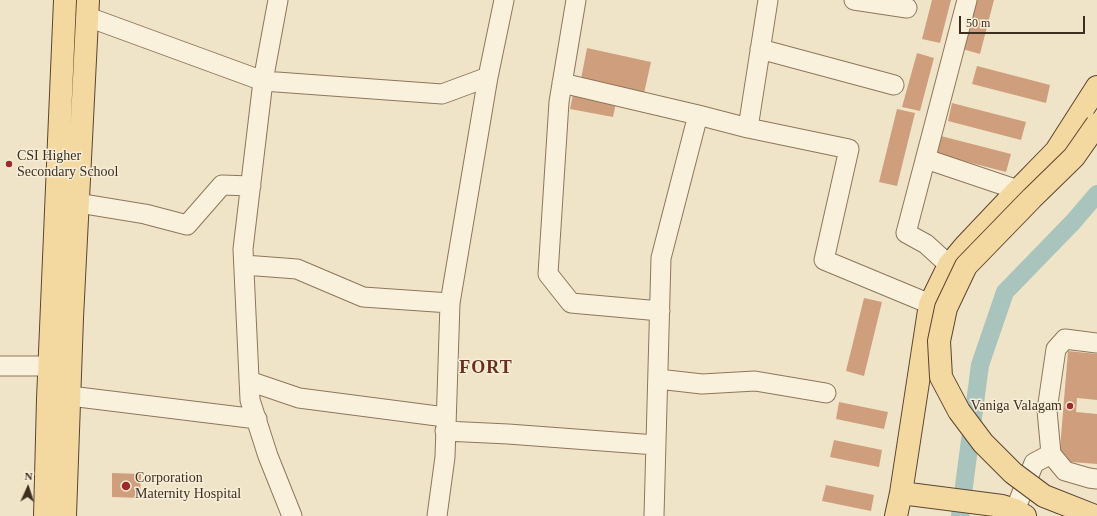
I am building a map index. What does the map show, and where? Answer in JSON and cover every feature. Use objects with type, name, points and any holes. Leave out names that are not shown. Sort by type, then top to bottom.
[{"type":"main road","points":[[45,516],[49,366],[65,0]]},
{"type":"main road","points":[[65,516],[72,318],[88,9]]},
{"type":"main road","points":[[896,516],[905,493],[930,304],[949,265],[1018,190],[1056,152],[1097,87]]},
{"type":"main road","points":[[1095,516],[1044,496],[1013,473],[983,443],[959,411],[941,377],[939,341],[946,308],[966,266],[1074,157],[1097,124]]},
{"type":"main road","points":[[905,493],[1002,506],[1020,513]]},
{"type":"street","points":[[278,0],[263,82],[244,249],[244,265],[250,400],[268,456],[292,516]]},
{"type":"street","points":[[437,516],[445,457],[450,304],[488,77],[504,0]]},
{"type":"street","points":[[576,0],[559,102],[548,274],[571,303],[660,311]]},
{"type":"street","points":[[748,128],[768,0]]},
{"type":"street","points":[[854,0],[907,8]]},
{"type":"street","points":[[949,265],[926,244],[906,233],[967,0]]},
{"type":"street","points":[[88,9],[263,82],[442,94],[488,77]]},
{"type":"street","points":[[760,49],[894,85]]},
{"type":"street","points":[[562,83],[748,128],[849,149],[824,260],[930,304]]},
{"type":"street","points":[[654,516],[661,258],[698,115]]},
{"type":"street","points":[[926,159],[1018,190]]},
{"type":"street","points":[[78,203],[145,214],[187,225],[222,185],[251,186]]},
{"type":"street","points":[[244,265],[297,269],[363,297],[450,304]]},
{"type":"street","points":[[1097,343],[1065,339],[1056,350],[1047,410],[1051,454],[1065,471],[1097,479]]},
{"type":"street","points":[[0,366],[49,366]]},
{"type":"street","points":[[658,379],[702,384],[755,381],[826,393]]},
{"type":"street","points":[[249,381],[299,398],[508,434],[656,445]]},
{"type":"street","points":[[70,396],[256,419]]},
{"type":"street","points":[[1020,513],[1034,463],[1051,454]]},
{"type":"building","points":[[932,0],[951,0],[940,43],[922,39]]},
{"type":"building","points":[[975,0],[994,0],[980,54],[962,49]]},
{"type":"building","points":[[587,48],[651,62],[643,98],[580,84]]},
{"type":"building","points":[[917,53],[934,58],[920,111],[902,107]]},
{"type":"building","points":[[977,66],[1050,85],[1046,103],[972,84]]},
{"type":"building","points":[[574,90],[617,98],[613,117],[570,109]]},
{"type":"building","points":[[952,103],[1026,122],[1021,140],[948,121]]},
{"type":"building","points":[[897,109],[915,113],[897,186],[879,182]]},
{"type":"building","points":[[937,135],[1011,154],[1006,172],[933,153]]},
{"type":"building","points":[[864,298],[882,302],[864,376],[846,371]]},
{"type":"building","name":"Vaniga Valagam","points":[[1068,351],[1097,354],[1097,400],[1077,398],[1076,412],[1097,414],[1097,464],[1059,461]]},
{"type":"building","points":[[839,402],[888,412],[884,429],[836,419]]},
{"type":"building","points":[[834,440],[882,450],[879,467],[830,457]]},
{"type":"building","points":[[112,473],[141,474],[140,498],[112,497]]},
{"type":"building","points":[[826,485],[874,495],[871,511],[822,501]]},
{"type":"waterway","points":[[960,516],[980,365],[1005,292],[1073,222],[1097,194]]},
{"type":"place","name":"CSI Higher Secondary School","points":[[9,164]]},
{"type":"place","name":"Vaniga Valagam","points":[[1070,406]]},
{"type":"place","name":"Corporation Maternity Hospital","points":[[126,486]]},
{"type":"district","name":"FORT","points":[[486,368]]}]
